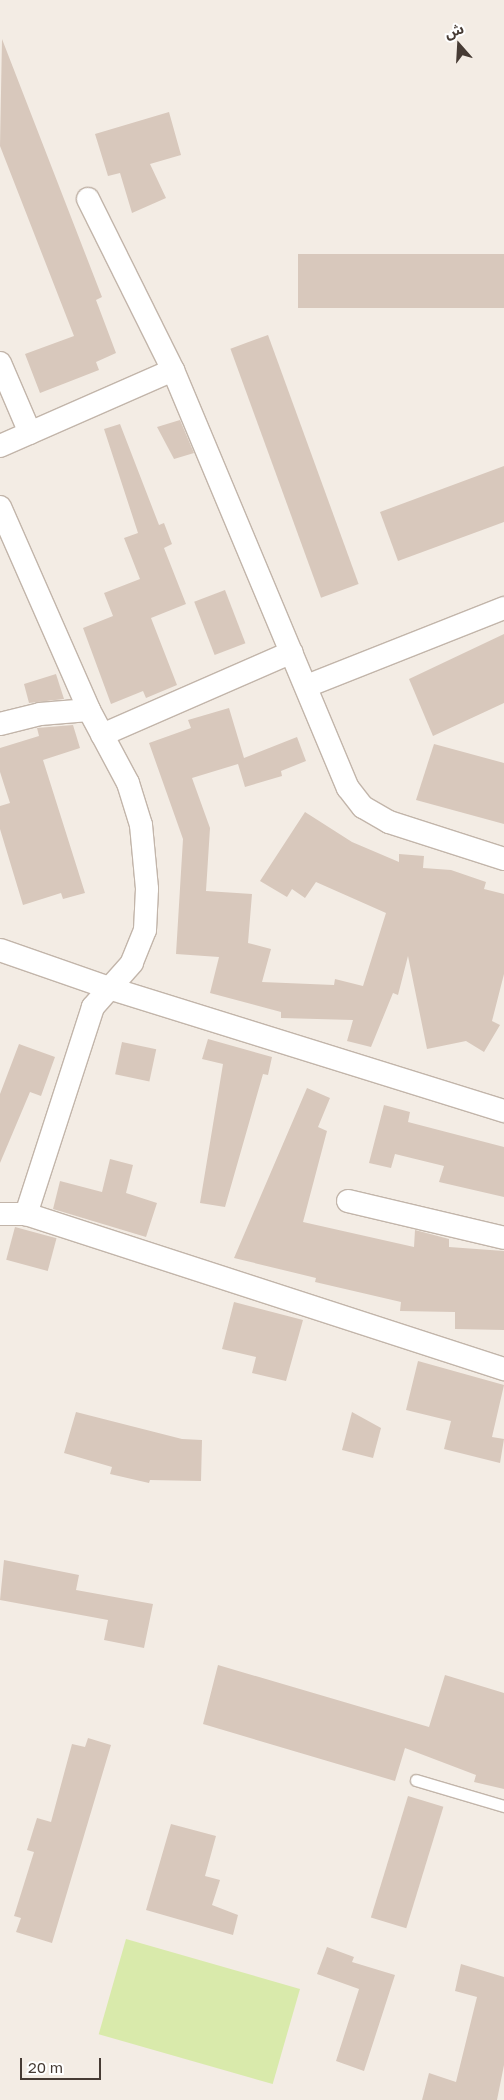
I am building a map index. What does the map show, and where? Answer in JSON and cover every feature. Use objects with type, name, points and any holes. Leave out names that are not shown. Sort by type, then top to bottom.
[{"type":"street","points":[[88,199],[173,370],[348,788],[363,807],[389,822],[504,859]]},
{"type":"street","points":[[0,363],[30,433]]},
{"type":"street","points":[[0,446],[173,370]]},
{"type":"street","points":[[2,517],[89,710],[128,783],[141,826],[147,890],[145,930],[132,963],[112,989],[93,1006],[26,1214]]},
{"type":"street","points":[[306,686],[504,608]]},
{"type":"street","points":[[102,735],[292,652]]},
{"type":"street","points":[[0,724],[40,714],[89,710]]},
{"type":"street","points":[[0,950],[112,989],[504,1110]]},
{"type":"street","points":[[348,1201],[504,1238]]},
{"type":"street","points":[[0,1214],[26,1214],[503,1366]]},
{"type":"lane","points":[[416,1780],[504,1806]]},
{"type":"green space","points":[[126,1939],[300,1989],[273,2084],[99,2034]]},
{"type":"building","points":[[2,39],[102,297],[96,300],[116,353],[96,362],[99,370],[40,393],[25,354],[74,336],[0,146]]},
{"type":"building","points":[[169,112],[181,155],[150,164],[166,198],[132,213],[120,173],[108,176],[95,134]]},
{"type":"building","points":[[298,254],[504,254],[504,308],[298,308]]},
{"type":"building","points":[[268,335],[359,584],[321,598],[230,349]]},
{"type":"building","points":[[180,420],[194,453],[174,459],[157,427]]},
{"type":"building","points":[[120,424],[159,525],[164,523],[172,544],[164,548],[186,604],[151,618],[177,685],[146,698],[143,691],[111,704],[83,628],[113,616],[104,593],[140,579],[124,538],[138,533],[104,429]]},
{"type":"building","points":[[504,466],[504,522],[398,561],[380,512]]},
{"type":"building","points":[[225,590],[245,643],[215,655],[194,602]]},
{"type":"building","points":[[504,634],[504,703],[433,736],[409,679]]},
{"type":"building","points":[[56,674],[64,699],[29,703],[24,684]]},
{"type":"building","points":[[229,708],[244,758],[297,737],[306,761],[281,771],[282,776],[245,787],[238,764],[192,778],[210,828],[206,891],[252,894],[248,943],[271,949],[262,982],[334,985],[335,979],[363,986],[386,913],[316,882],[305,898],[292,889],[287,897],[260,881],[305,812],[352,842],[399,862],[399,854],[424,856],[423,868],[451,870],[486,882],[484,889],[504,894],[504,974],[492,1021],[500,1025],[484,1052],[466,1041],[427,1049],[408,956],[398,995],[393,993],[371,1047],[347,1041],[353,1020],[281,1018],[281,1012],[210,993],[219,957],[176,954],[183,839],[149,743],[191,728],[188,720]]},
{"type":"building","points":[[73,725],[80,748],[43,760],[85,893],[63,899],[61,893],[23,905],[0,829],[0,806],[10,803],[0,772],[0,748],[39,736],[37,728]]},
{"type":"building","points":[[434,744],[504,763],[504,824],[416,800]]},
{"type":"building","points":[[208,1039],[272,1057],[268,1075],[263,1074],[225,1207],[200,1203],[223,1064],[202,1059]]},
{"type":"building","points":[[122,1042],[156,1049],[149,1082],[115,1074]]},
{"type":"building","points":[[19,1044],[55,1057],[41,1096],[30,1092],[0,1163],[0,1094]]},
{"type":"building","points":[[307,1088],[330,1098],[318,1127],[327,1131],[303,1222],[414,1247],[415,1230],[449,1239],[449,1247],[504,1251],[504,1330],[455,1329],[455,1312],[400,1311],[401,1302],[315,1282],[316,1278],[234,1258]]},
{"type":"building","points":[[384,1105],[410,1112],[408,1122],[504,1147],[504,1197],[439,1182],[444,1166],[395,1154],[391,1168],[369,1163]]},
{"type":"building","points":[[110,1159],[133,1165],[126,1193],[157,1203],[146,1237],[53,1209],[60,1181],[102,1192]]},
{"type":"building","points":[[15,1227],[57,1238],[48,1271],[6,1260]]},
{"type":"building","points":[[234,1302],[303,1320],[286,1381],[252,1373],[256,1357],[222,1349]]},
{"type":"building","points":[[418,1361],[504,1385],[492,1437],[504,1439],[500,1463],[444,1449],[451,1421],[406,1410]]},
{"type":"building","points":[[76,1412],[182,1439],[202,1440],[201,1481],[150,1480],[149,1483],[110,1474],[112,1467],[64,1453]]},
{"type":"building","points":[[352,1412],[381,1428],[373,1458],[342,1450]]},
{"type":"building","points":[[4,1560],[79,1575],[76,1590],[153,1604],[144,1648],[104,1640],[108,1620],[0,1600]]},
{"type":"building","points":[[218,1665],[429,1727],[445,1675],[504,1693],[504,1789],[474,1782],[476,1775],[405,1748],[395,1781],[203,1724]]},
{"type":"building","points":[[88,1738],[111,1745],[52,1943],[16,1932],[21,1918],[14,1916],[34,1852],[27,1850],[37,1818],[51,1822],[72,1744],[85,1747]]},
{"type":"building","points":[[408,1796],[443,1807],[406,1928],[371,1917]]},
{"type":"building","points":[[171,1824],[216,1836],[205,1876],[220,1880],[212,1905],[238,1915],[233,1935],[146,1910]]},
{"type":"building","points":[[327,1947],[354,1957],[352,1962],[395,1975],[364,2071],[336,2061],[359,1989],[317,1974]]},
{"type":"building","points":[[461,1964],[504,1977],[504,2065],[497,2100],[422,2100],[429,2073],[456,2082],[477,1997],[455,1991]]}]
